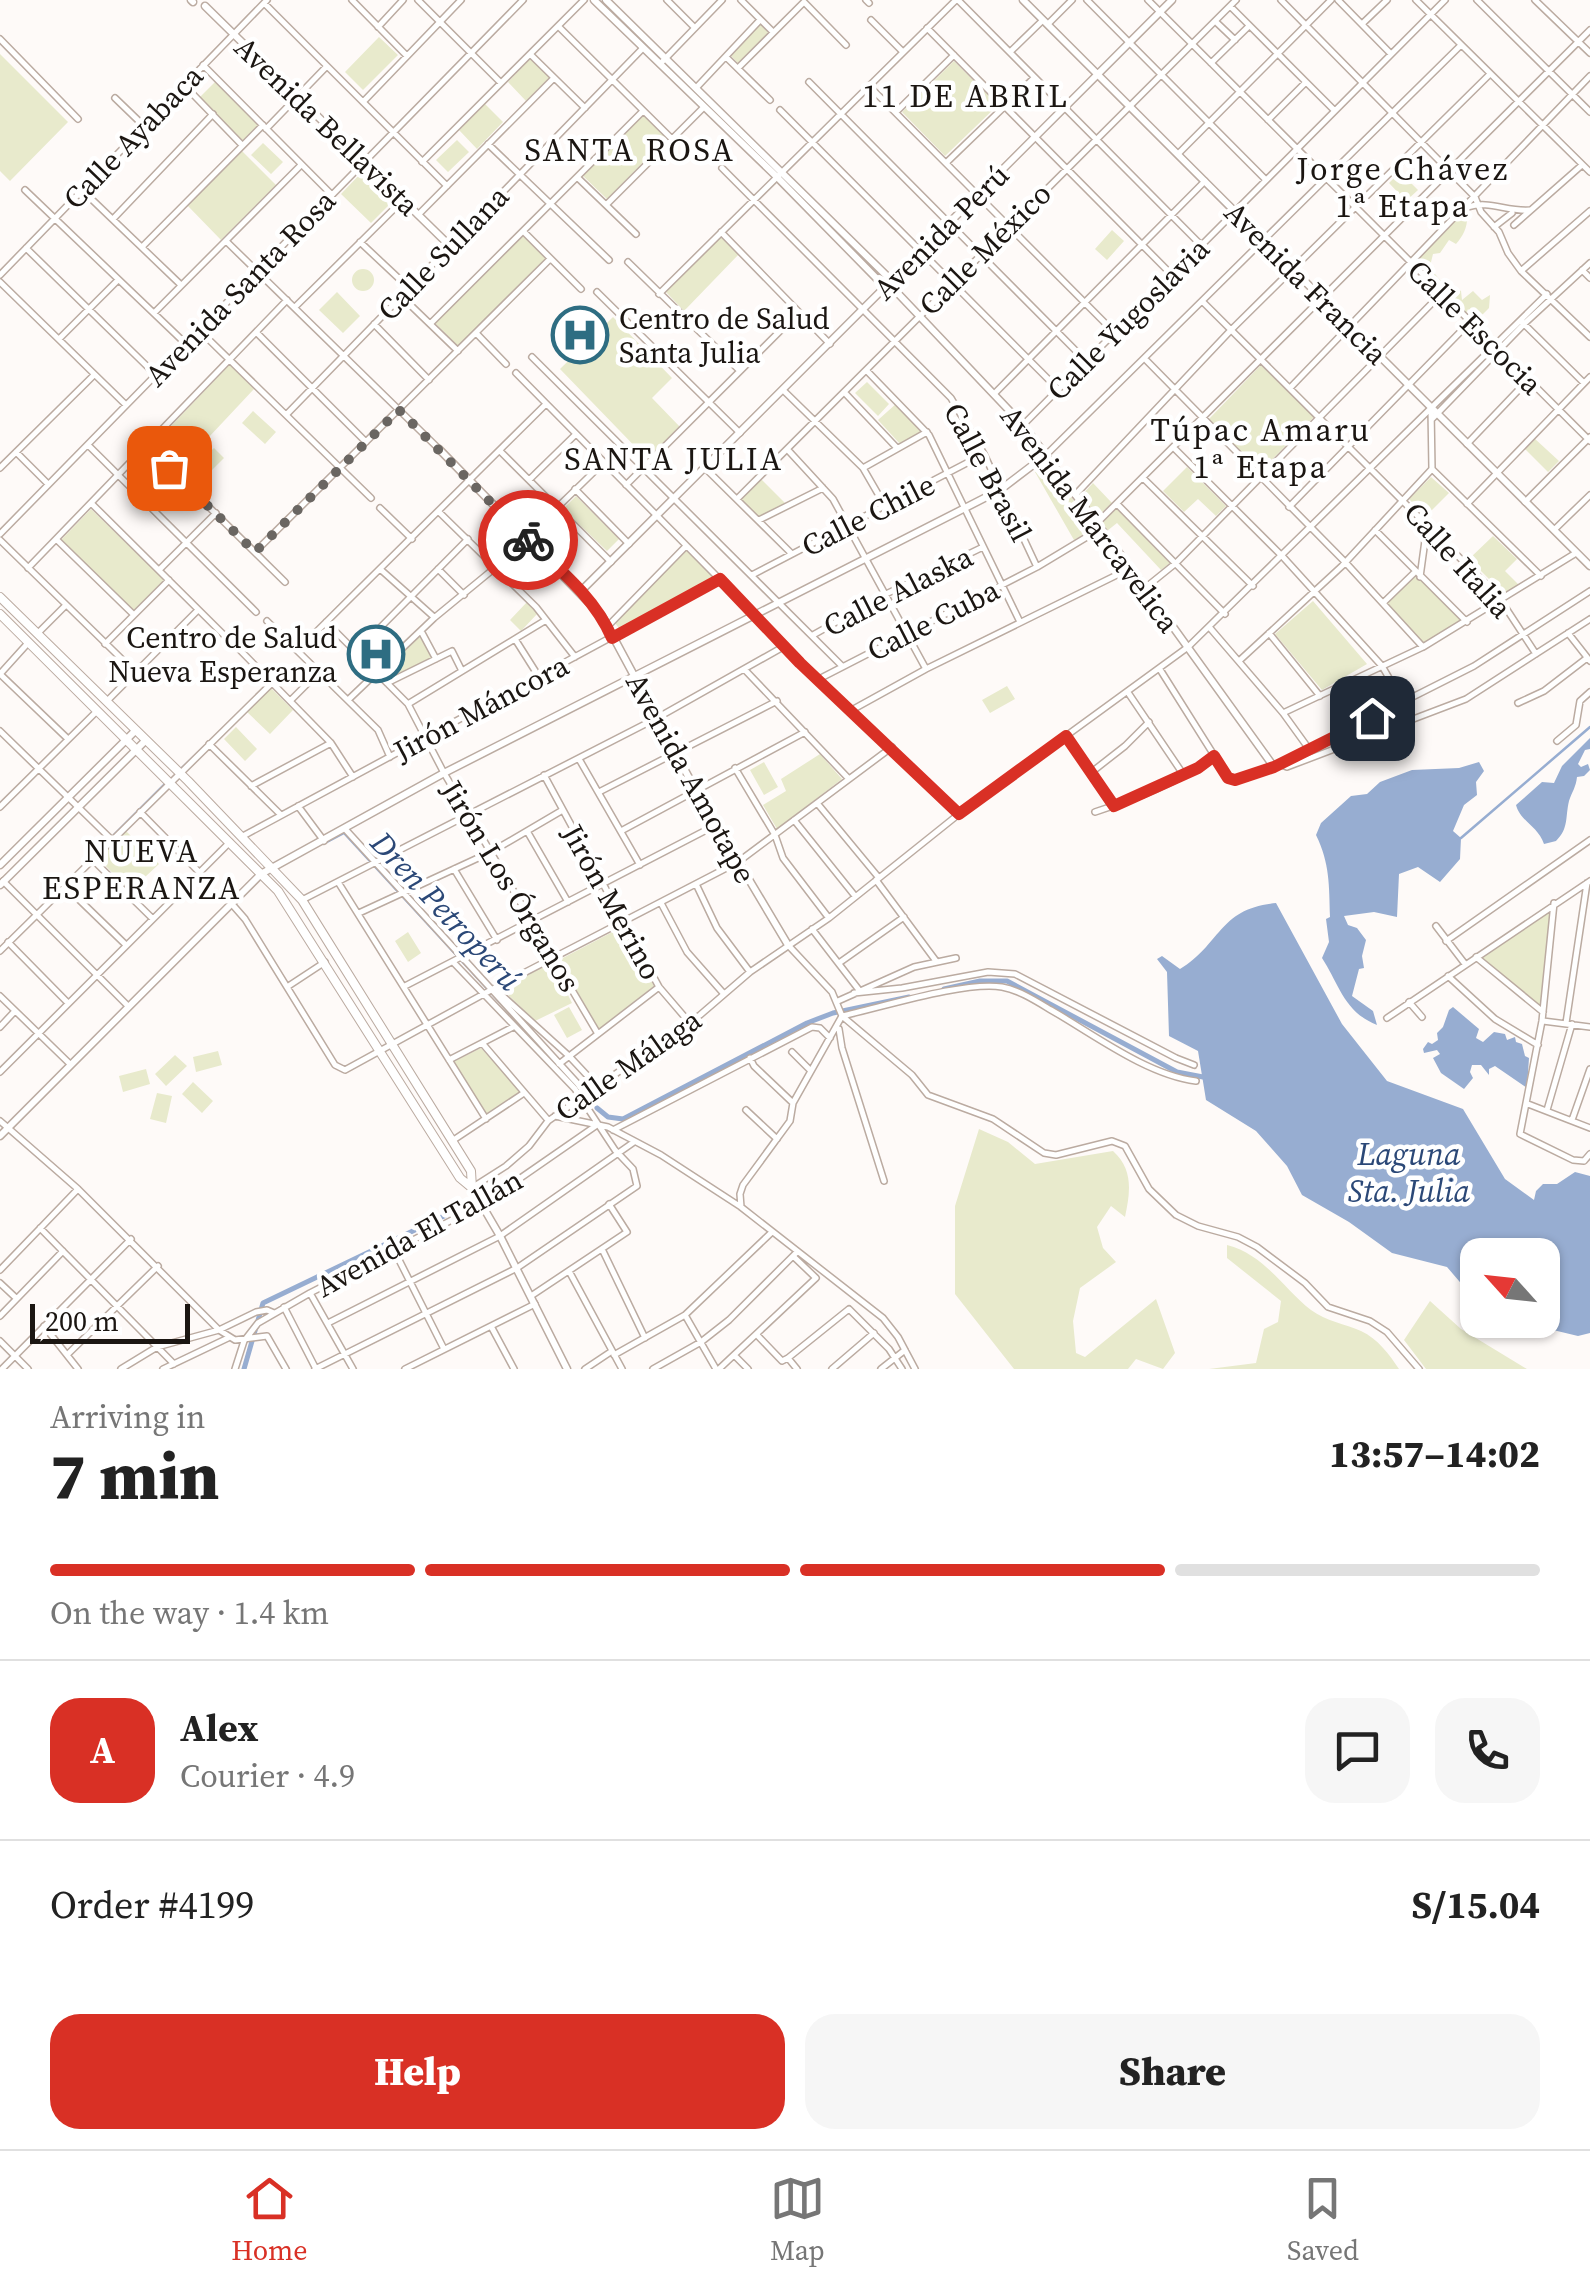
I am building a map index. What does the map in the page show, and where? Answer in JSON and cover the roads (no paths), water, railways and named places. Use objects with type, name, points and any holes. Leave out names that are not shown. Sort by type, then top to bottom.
[{"type":"main road","points":[[0,597],[179,772],[302,900],[471,1170],[472,1188]]},
{"type":"main road","points":[[0,614],[230,842],[289,906],[460,1178],[472,1188]]},
{"type":"street","points":[[352,0],[407,56]]},
{"type":"street","points":[[378,27],[403,0]]},
{"type":"street","points":[[418,0],[501,83]]},
{"type":"street","points":[[363,102],[462,0]]},
{"type":"street","name":"Avenida Santa Rosa","points":[[0,537],[523,0]]},
{"type":"street","points":[[422,162],[584,0]]},
{"type":"street","name":"Avenida Marcavelica","points":[[594,0],[643,48],[696,88],[737,133]]},
{"type":"street","name":"Avenida Marcavelica","points":[[606,0],[704,107],[748,142],[919,314],[1023,426],[1277,766]]},
{"type":"street","points":[[667,0],[695,28]]},
{"type":"street","points":[[663,61],[722,0]]},
{"type":"street","points":[[741,0],[773,32]]},
{"type":"street","points":[[659,294],[957,0],[1200,246]]},
{"type":"street","name":"Avenida Francia","points":[[1022,0],[1433,414],[1590,566]]},
{"type":"street","points":[[1010,52],[1072,0]]},
{"type":"street","points":[[1087,0],[1266,180]]},
{"type":"street","name":"Calle Escocia","points":[[1148,0],[1589,439]]},
{"type":"street","name":"Avenida Perú","points":[[581,591],[1172,0]]},
{"type":"street","name":"Calle México","points":[[737,499],[1236,0]]},
{"type":"street","points":[[1280,0],[1477,200],[1480,212],[1522,271],[1590,337]]},
{"type":"street","points":[[1178,154],[1335,0],[1392,54]]},
{"type":"street","points":[[1362,24],[1386,0]]},
{"type":"street","points":[[1416,0],[1590,172]]},
{"type":"street","name":"Calle Yugoslavia","points":[[1023,426],[1446,0]]},
{"type":"street","points":[[1478,0],[1590,112]]},
{"type":"street","points":[[1535,0],[1590,53]]},
{"type":"street","points":[[266,1],[446,186]]},
{"type":"street","name":"Calle Ayabaca","points":[[0,278],[266,1]]},
{"type":"street","points":[[738,68],[803,1],[846,44]]},
{"type":"street","name":"Avenida Bellavista","points":[[205,6],[450,246]]},
{"type":"street","points":[[1230,6],[1335,111]]},
{"type":"street","points":[[696,88],[760,20]]},
{"type":"street","points":[[871,20],[903,52]]},
{"type":"street","points":[[1215,22],[1235,40]]},
{"type":"street","points":[[558,26],[672,139]]},
{"type":"street","points":[[1211,63],[1249,26]]},
{"type":"street","points":[[928,28],[1172,274]]},
{"type":"street","name":"Calle Cuba","points":[[817,680],[1038,567],[1098,526],[1546,70],[1590,30]]},
{"type":"street","points":[[0,40],[78,119]]},
{"type":"street","points":[[0,1136],[261,874],[444,772],[1000,490],[1046,456],[1461,45]]},
{"type":"street","name":"Calle Sullana","points":[[286,414],[643,48]]},
{"type":"street","points":[[530,54],[585,108]]},
{"type":"street","points":[[896,112],[954,55]]},
{"type":"street","points":[[726,57],[770,100]]},
{"type":"street","points":[[204,65],[332,194]]},
{"type":"street","points":[[142,246],[327,66]]},
{"type":"street","points":[[1076,494],[1232,330],[1490,74]]},
{"type":"street","points":[[1290,388],[1464,208],[1477,200],[1590,76]]},
{"type":"street","points":[[418,215],[554,78]]},
{"type":"street","points":[[946,163],[1035,78]]},
{"type":"street","points":[[808,82],[1086,361]]},
{"type":"street","points":[[1268,120],[1306,82]]},
{"type":"street","points":[[184,85],[242,145]]},
{"type":"street","points":[[869,86],[1114,332]]},
{"type":"street","points":[[115,98],[144,126]]},
{"type":"street","points":[[606,205],[704,107]]},
{"type":"street","points":[[430,324],[643,110]]},
{"type":"street","points":[[780,110],[1058,388]]},
{"type":"street","points":[[113,219],[213,114]]},
{"type":"street","points":[[488,144],[610,260]]},
{"type":"street","points":[[154,314],[301,164]]},
{"type":"street","points":[[1514,225],[1582,165]]},
{"type":"street","name":"Calle Brasil","points":[[722,168],[951,398],[984,454],[1038,567]]},
{"type":"street","points":[[577,177],[636,234]]},
{"type":"street","points":[[994,394],[1205,181]]},
{"type":"street","points":[[25,190],[186,344]]},
{"type":"street","points":[[82,190],[182,286]]},
{"type":"street","points":[[294,308],[402,200]]},
{"type":"street","points":[[1477,200],[1515,212],[1532,210]]},
{"type":"street","points":[[1494,227],[1515,212]]},
{"type":"street","points":[[1522,271],[1590,212]]},
{"type":"street","points":[[522,232],[580,289]]},
{"type":"street","points":[[722,232],[830,344]]},
{"type":"street","name":"Avenida Amotape","points":[[226,241],[581,591],[608,626],[695,788],[788,945]]},
{"type":"street","points":[[360,242],[409,288]]},
{"type":"street","points":[[26,248],[156,375]]},
{"type":"street","points":[[255,552],[550,259]]},
{"type":"street","points":[[628,262],[740,371]]},
{"type":"street","name":"Calle Málaga","points":[[472,1188],[529,1146],[548,1121],[689,1022],[959,814],[1188,648],[1433,414],[1549,296],[1590,263]]},
{"type":"street","points":[[1582,270],[1590,278]]},
{"type":"street","points":[[0,278],[126,406]]},
{"type":"street","points":[[58,340],[118,280]]},
{"type":"street","points":[[597,292],[740,433]]},
{"type":"street","points":[[1145,588],[1176,563],[1441,294]]},
{"type":"street","points":[[401,296],[458,351]]},
{"type":"street","points":[[28,568],[286,300]]},
{"type":"street","name":"Calle Italia","points":[[1203,302],[1502,600],[1536,654]]},
{"type":"street","points":[[626,485],[799,312]]},
{"type":"street","points":[[1289,507],[1470,322]]},
{"type":"street","points":[[1467,504],[1587,380],[1522,322]]},
{"type":"street","points":[[374,324],[430,380]]},
{"type":"street","points":[[200,330],[371,498]]},
{"type":"street","points":[[256,332],[366,442]]},
{"type":"street","points":[[476,333],[506,364]]},
{"type":"street","points":[[532,356],[842,666]]},
{"type":"street","points":[[1146,360],[1422,647]]},
{"type":"street","points":[[866,370],[927,432],[1020,622]]},
{"type":"street","points":[[516,373],[783,647],[959,814]]},
{"type":"street","points":[[0,468],[94,375]]},
{"type":"street","points":[[1466,444],[1528,380]]},
{"type":"street","points":[[783,390],[863,468],[885,506]]},
{"type":"street","points":[[844,392],[898,448]]},
{"type":"street","points":[[298,650],[546,404]]},
{"type":"street","points":[[1239,661],[1344,562],[1432,469],[1433,414]]},
{"type":"street","points":[[863,468],[927,432]]},
{"type":"street","points":[[529,480],[576,434]]},
{"type":"street","points":[[1525,502],[1589,439]]},
{"type":"street","points":[[88,444],[256,612]]},
{"type":"street","points":[[146,445],[285,582]]},
{"type":"street","points":[[1174,448],[1382,666],[1403,702]]},
{"type":"street","points":[[786,449],[823,488],[849,525],[926,669]]},
{"type":"street","points":[[500,450],[611,562]]},
{"type":"street","points":[[16,452],[48,484]]},
{"type":"street","name":"Calle Chile","points":[[752,575],[984,454]]},
{"type":"street","points":[[348,700],[434,618],[496,567],[604,462]]},
{"type":"street","points":[[705,468],[792,554]]},
{"type":"street","points":[[1432,469],[1541,576]]},
{"type":"street","points":[[1143,478],[1253,586]]},
{"type":"street","points":[[758,520],[823,488]]},
{"type":"street","points":[[575,489],[629,544]]},
{"type":"street","points":[[1554,530],[1590,495]]},
{"type":"street","points":[[91,504],[228,639]]},
{"type":"street","points":[[1116,504],[1225,614]]},
{"type":"street","points":[[380,508],[412,539]]},
{"type":"street","points":[[439,512],[547,619],[575,657]]},
{"type":"street","points":[[159,570],[216,514]]},
{"type":"street","points":[[1383,603],[1417,574],[1428,524]]},
{"type":"street","points":[[1374,530],[1467,622]]},
{"type":"street","points":[[0,537],[135,672]]},
{"type":"street","points":[[356,652],[468,539]]},
{"type":"street","points":[[57,540],[134,615]]},
{"type":"street","points":[[608,626],[686,546]]},
{"type":"street","name":"Calle Alaska","points":[[812,635],[984,547]]},
{"type":"street","points":[[1283,713],[1422,647],[1541,576],[1590,552]]},
{"type":"street","points":[[850,711],[1131,568]]},
{"type":"street","points":[[380,569],[434,618]]},
{"type":"street","points":[[438,569],[464,595]]},
{"type":"street","name":"Jirón Máncora","points":[[242,836],[720,579]]},
{"type":"street","points":[[106,644],[169,580]]},
{"type":"street","points":[[1160,670],[1228,778],[1235,780],[1277,766],[1474,666],[1590,591]]},
{"type":"street","points":[[38,633],[66,605]]},
{"type":"street","points":[[107,700],[198,610]]},
{"type":"street","points":[[408,704],[547,619]]},
{"type":"street","points":[[1277,766],[1287,767],[1466,699],[1590,619]]},
{"type":"street","points":[[267,621],[378,730],[390,757]]},
{"type":"street","name":"Jirón Los Órganos","points":[[326,622],[408,704],[598,1034]]},
{"type":"street","points":[[1210,628],[1283,713],[1309,750]]},
{"type":"street","points":[[420,631],[436,659]]},
{"type":"street","points":[[1269,632],[1320,696]]},
{"type":"street","points":[[1518,702],[1544,691],[1588,660],[1568,634]]},
{"type":"street","points":[[515,639],[539,677]]},
{"type":"street","points":[[29,642],[0,674],[68,739]]},
{"type":"street","points":[[302,900],[657,718],[783,647]]},
{"type":"street","points":[[238,648],[331,743],[353,777]]},
{"type":"street","points":[[387,683],[452,652],[462,671]]},
{"type":"street","points":[[745,670],[849,779]]},
{"type":"street","points":[[291,700],[320,672]]},
{"type":"street","points":[[0,950],[273,682]]},
{"type":"street","points":[[1556,740],[1576,725],[1580,702],[1590,692]]},
{"type":"street","points":[[1128,694],[1183,774]]},
{"type":"street","points":[[599,792],[777,702]]},
{"type":"street","points":[[0,807],[98,710]]},
{"type":"street","points":[[1093,771],[1149,722]]},
{"type":"street","points":[[0,865],[136,730]]},
{"type":"street","points":[[0,731],[112,840]]},
{"type":"street","points":[[621,831],[805,732]]},
{"type":"street","points":[[1066,736],[1114,806]]},
{"type":"street","points":[[0,747],[8,739]]},
{"type":"street","points":[[128,1006],[2,883],[146,740]]},
{"type":"street","points":[[251,786],[331,743]]},
{"type":"street","points":[[209,744],[280,814]]},
{"type":"street","points":[[231,904],[245,919],[341,1070],[350,1068],[738,862],[892,748]]},
{"type":"street","points":[[1095,812],[1198,768],[1214,756]]},
{"type":"street","points":[[578,758],[640,865]]},
{"type":"street","points":[[735,768],[775,835],[783,858],[828,918]]},
{"type":"street","name":"Jirón Merino","points":[[544,775],[659,987],[689,1022]]},
{"type":"street","points":[[817,803],[878,879],[936,961]]},
{"type":"street","points":[[298,806],[324,841]]},
{"type":"street","points":[[359,913],[491,852],[562,811]]},
{"type":"street","points":[[140,812],[200,872]]},
{"type":"street","points":[[794,820],[856,896]]},
{"type":"street","points":[[406,986],[716,825]]},
{"type":"street","points":[[346,830],[584,1097]]},
{"type":"street","points":[[527,831],[568,903]]},
{"type":"street","points":[[1446,941],[1590,840]]},
{"type":"street","points":[[0,1072],[230,842]]},
{"type":"street","points":[[92,859],[152,919]]},
{"type":"street","points":[[454,868],[498,940]]},
{"type":"street","points":[[338,882],[486,1119]]},
{"type":"street","points":[[1386,1018],[1588,882],[1569,1024],[1547,1110]]},
{"type":"street","points":[[696,884],[717,928],[750,972]]},
{"type":"street","points":[[65,886],[126,945]]},
{"type":"street","points":[[1570,892],[1588,894]]},
{"type":"street","points":[[660,902],[687,952],[724,994]]},
{"type":"street","points":[[1554,903],[1542,1021],[1520,1134],[1573,1160],[1584,1160],[1590,1154]]},
{"type":"street","points":[[839,963],[904,917]]},
{"type":"street","points":[[1436,926],[1465,964]]},
{"type":"street","points":[[812,929],[857,991]]},
{"type":"street","points":[[8,942],[68,1003]]},
{"type":"street","points":[[788,945],[838,1001],[842,1048],[884,1181]]},
{"type":"street","points":[[1476,957],[1543,1012]]},
{"type":"street","points":[[838,1001],[936,961],[956,958]]},
{"type":"street","points":[[287,987],[325,962]]},
{"type":"street","points":[[454,963],[569,1056],[598,1087]]},
{"type":"street","points":[[857,991],[902,988],[988,972],[1015,974],[1194,1065]]},
{"type":"street","points":[[1448,976],[1496,1018],[1538,1045]]},
{"type":"street","points":[[559,1064],[659,987]]},
{"type":"street","points":[[842,1016],[960,990],[1003,987],[1038,1002],[1156,1069],[1178,1079],[1196,1081]]},
{"type":"street","points":[[0,996],[70,1064]]},
{"type":"street","points":[[1410,1002],[1422,1017]]},
{"type":"street","points":[[0,1027],[15,1011]]},
{"type":"street","points":[[842,1016],[912,1075],[928,1095],[993,1119],[1044,1153],[1056,1155],[1112,1141],[1121,1143],[1130,1152],[1149,1189],[1176,1215],[1258,1247],[1328,1307],[1370,1321],[1388,1332],[1419,1369]]},
{"type":"street","points":[[1542,1021],[1590,1026]]},
{"type":"street","points":[[450,1060],[517,1024]]},
{"type":"street","points":[[284,1307],[316,1369],[516,1268],[637,1186],[633,1169],[597,1125],[584,1097],[559,1064],[517,1024]]},
{"type":"street","points":[[731,1200],[790,1121],[793,1103],[840,1026]]},
{"type":"street","points":[[614,1130],[812,1027],[820,1028],[842,1048]]},
{"type":"street","points":[[482,1042],[548,1121]]},
{"type":"street","points":[[792,1052],[811,1071]]},
{"type":"street","points":[[750,1058],[793,1103]]},
{"type":"street","points":[[1572,1120],[1590,1069]]},
{"type":"street","points":[[452,1142],[525,1092]]},
{"type":"street","points":[[1528,1104],[1590,1128]]},
{"type":"street","points":[[746,1110],[777,1139]]},
{"type":"street","points":[[555,1116],[614,1130],[731,1200],[773,1232],[816,1278],[718,1369],[685,1316]]},
{"type":"street","points":[[0,1121],[78,1189],[219,1330],[229,1338],[244,1341],[262,1334],[267,1336],[286,1369]]},
{"type":"street","name":"Avenida El Tallán","points":[[244,1341],[258,1323],[274,1313],[483,1204],[597,1125]]},
{"type":"street","points":[[328,1323],[500,1236],[634,1142]]},
{"type":"street","points":[[741,1207],[743,1186]]},
{"type":"street","points":[[472,1188],[568,1369]]},
{"type":"street","points":[[0,1270],[78,1189]]},
{"type":"street","points":[[405,1369],[491,1326],[627,1232],[608,1204]]},
{"type":"street","points":[[40,1228],[157,1347],[184,1369]]},
{"type":"street","points":[[586,1369],[685,1316],[773,1232]]},
{"type":"street","points":[[2,1369],[131,1240]]},
{"type":"street","points":[[602,1248],[645,1338]]},
{"type":"street","points":[[394,1250],[444,1349]]},
{"type":"street","points":[[0,1316],[63,1252]]},
{"type":"street","points":[[653,1369],[664,1366],[729,1320],[796,1254]]},
{"type":"street","points":[[796,1254],[883,1318],[915,1369]]},
{"type":"street","points":[[68,1353],[158,1266]]},
{"type":"street","points":[[569,1270],[622,1369]]},
{"type":"street","points":[[0,1283],[16,1299]]},
{"type":"street","points":[[310,1293],[353,1369]]},
{"type":"street","points":[[758,1335],[782,1361],[849,1309],[902,1369]]},
{"type":"street","points":[[121,1369],[157,1347],[219,1330],[256,1312],[274,1313]]},
{"type":"street","points":[[44,1326],[78,1369]]},
{"type":"street","points":[[491,1326],[514,1369]]},
{"type":"street","points":[[832,1369],[874,1333]]},
{"type":"street","points":[[163,1369],[229,1338]]},
{"type":"street","points":[[0,1340],[28,1369]]},
{"type":"street","points":[[235,1369],[244,1341]]},
{"type":"street","points":[[881,1369],[905,1350]]},
{"type":"street","points":[[735,1356],[748,1369]]},
{"type":"street","points":[[788,1358],[797,1369]]},
{"type":"street","points":[[421,1361],[425,1369]]},
{"type":"water","points":[[1590,738],[1590,749],[1585,750],[1578,764],[1588,764],[1590,770],[1577,777],[1560,836],[1544,844],[1516,805],[1542,782],[1554,783],[1562,766]]},
{"type":"water","points":[[1479,762],[1484,771],[1476,782],[1477,795],[1464,805],[1453,831],[1461,838],[1460,859],[1440,882],[1418,867],[1399,874],[1397,917],[1374,912],[1344,916],[1348,925],[1357,928],[1366,940],[1364,968],[1359,969],[1352,996],[1373,1011],[1377,1025],[1350,1005],[1322,958],[1329,942],[1329,895],[1326,865],[1316,835],[1321,823],[1351,796],[1367,794],[1380,782],[1412,770],[1459,768]]},
{"type":"water","name":"Laguna Sta. Julia","points":[[1276,903],[1342,1024],[1387,1081],[1463,1109],[1505,1179],[1534,1200],[1543,1184],[1557,1184],[1575,1172],[1590,1176],[1590,1333],[1578,1336],[1560,1332],[1560,1238],[1460,1238],[1460,1282],[1447,1267],[1392,1253],[1302,1195],[1287,1166],[1256,1131],[1206,1100],[1198,1051],[1169,1036],[1167,972],[1157,959],[1162,956],[1180,969],[1231,919],[1257,906]]},
{"type":"water","points":[[1453,1007],[1479,1029],[1476,1038],[1483,1042],[1494,1032],[1505,1034],[1507,1040],[1515,1037],[1522,1044],[1529,1058],[1527,1088],[1495,1066],[1489,1069],[1489,1075],[1481,1065],[1472,1065],[1473,1078],[1464,1089],[1441,1073],[1433,1058],[1440,1054],[1437,1050],[1424,1053],[1423,1049],[1428,1042],[1438,1040],[1437,1033]]},
{"type":"waterway","points":[[1461,838],[1590,727]]},
{"type":"waterway","name":"Dren Petroperú","points":[[182,768],[205,746]]},
{"type":"waterway","name":"Dren Petroperú","points":[[114,835],[165,784]]},
{"type":"waterway","name":"Dren Petroperú","points":[[327,842],[344,833],[576,1085]]},
{"type":"waterway","points":[[944,989],[980,981],[1007,981],[1177,1072],[1203,1077]]},
{"type":"waterway","points":[[597,1108],[608,1117],[623,1119],[807,1023],[833,1013],[909,997]]},
{"type":"waterway","name":"Dren Petroperú","points":[[585,1095],[597,1108]]},
{"type":"waterway","points":[[244,1369],[263,1303],[469,1204]]},
{"type":"place","name":"Centro de Salud Santa Julia","points":[[580,335]]},
{"type":"place","name":"Centro de Salud Nueva Esperanza","points":[[376,654]]},
{"type":"district","name":"11 DE ABRIL","points":[[966,96]]},
{"type":"district","name":"SANTA ROSA","points":[[630,150]]},
{"type":"district","name":"Jorge Chávez 1ª Etapa","points":[[1403,188]]},
{"type":"district","name":"Túpac Amaru 1ª Etapa","points":[[1261,448]]},
{"type":"district","name":"SANTA JULIA","points":[[674,459]]},
{"type":"district","name":"NUEVA ESPERANZA","points":[[142,870]]}]
